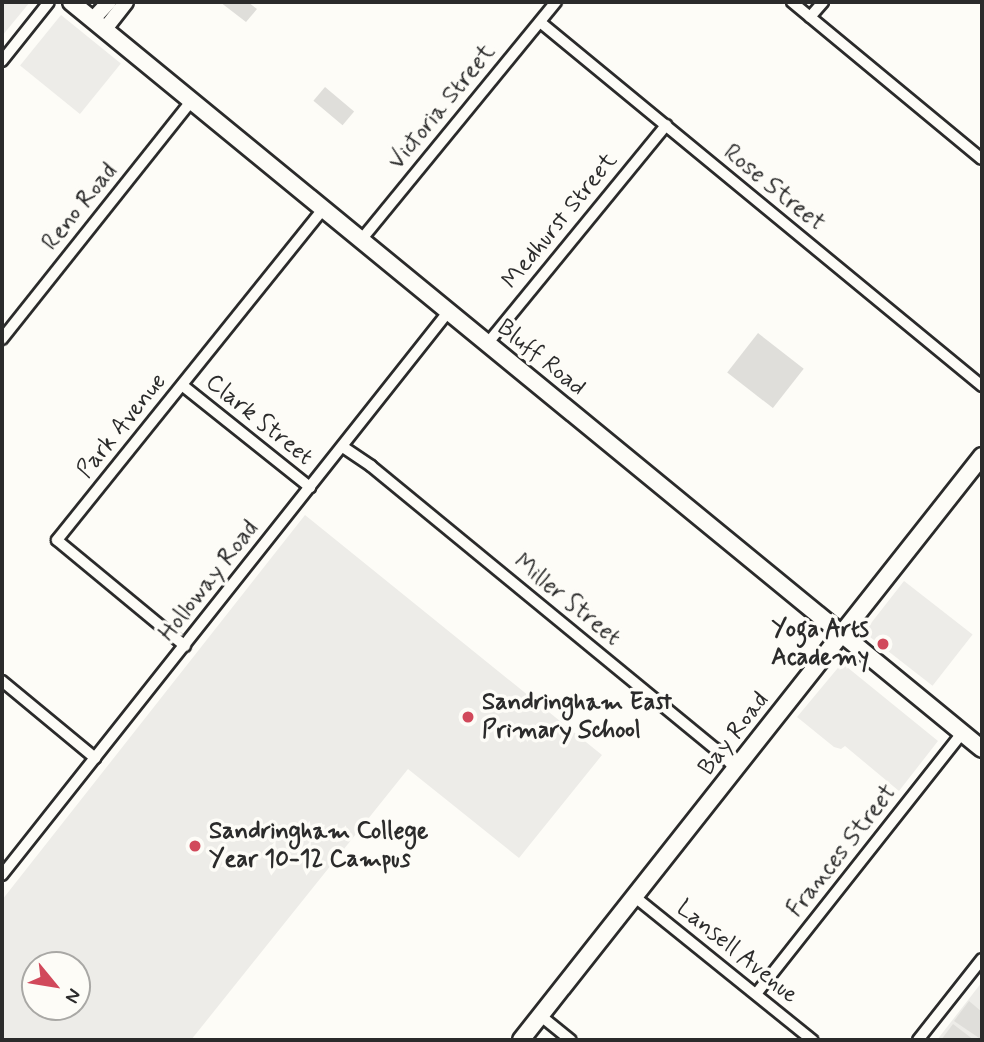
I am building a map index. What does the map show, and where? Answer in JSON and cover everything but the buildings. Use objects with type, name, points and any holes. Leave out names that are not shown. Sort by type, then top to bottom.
[{"type":"main road","name":"Bluff Road","points":[[71,2],[982,749]]},
{"type":"main road","name":"Bay Road","points":[[521,1040],[982,456]]},
{"type":"street","points":[[2,61],[49,2]]},
{"type":"street","points":[[99,24],[109,2]]},
{"type":"street","points":[[99,24],[126,2]]},
{"type":"street","name":"Victoria Street","points":[[361,240],[556,2]]},
{"type":"street","points":[[792,2],[982,159]]},
{"type":"street","points":[[810,17],[823,2]]},
{"type":"street","name":"Rose Street","points":[[540,22],[982,386]]},
{"type":"street","name":"Reno Road","points":[[2,340],[192,100]]},
{"type":"street","name":"Medhurst Street","points":[[487,344],[666,125]]},
{"type":"street","name":"Park Avenue","points":[[185,646],[57,540],[323,209]]},
{"type":"street","name":"Holloway Road","points":[[2,875],[448,312]]},
{"type":"street","name":"Clark Street","points":[[183,385],[310,487]]},
{"type":"street","name":"Miller Street","points":[[345,444],[736,769]]},
{"type":"street","points":[[2,681],[95,758]]},
{"type":"street","name":"Frances Street","points":[[756,995],[962,733]]},
{"type":"street","name":"Lansell Avenue","points":[[635,897],[812,1040]]},
{"type":"street","points":[[918,1040],[982,959]]},
{"type":"street","points":[[541,1016],[572,1040]]},
{"type":"shaded area","points":[[2,2],[30,2],[2,36]]},
{"type":"shaded area","points":[[220,2],[248,2],[257,9],[246,22]]},
{"type":"shaded area","points":[[61,15],[121,63],[80,114],[20,66]]},
{"type":"shaded area","points":[[325,87],[354,111],[343,125],[313,101]]},
{"type":"shaded area","points":[[758,333],[804,369],[773,408],[727,372]]},
{"type":"shaded area","name":"Sandringham College Year 10-12 Campus","points":[[305,515],[602,755],[519,858],[408,769],[191,1040],[2,1040],[2,900]]},
{"type":"shaded area","points":[[904,581],[973,635],[933,686],[864,632]]},
{"type":"shaded area","points":[[842,663],[938,741],[899,791],[845,746],[841,749],[834,747],[797,717]]},
{"type":"shaded area","points":[[982,982],[982,1040],[937,1040]]},
{"type":"shaded area","points":[[969,1001],[982,1012],[982,1040],[954,1021]]},
{"type":"shaded area","points":[[953,1024],[974,1040],[941,1040]]},
{"type":"place","name":"Yoga Arts Academy","points":[[883,644]]},
{"type":"place","name":"Sandringham East Primary School","points":[[468,717]]},
{"type":"place","name":"Sandringham College Year 10-12 Campus","points":[[195,846]]}]
